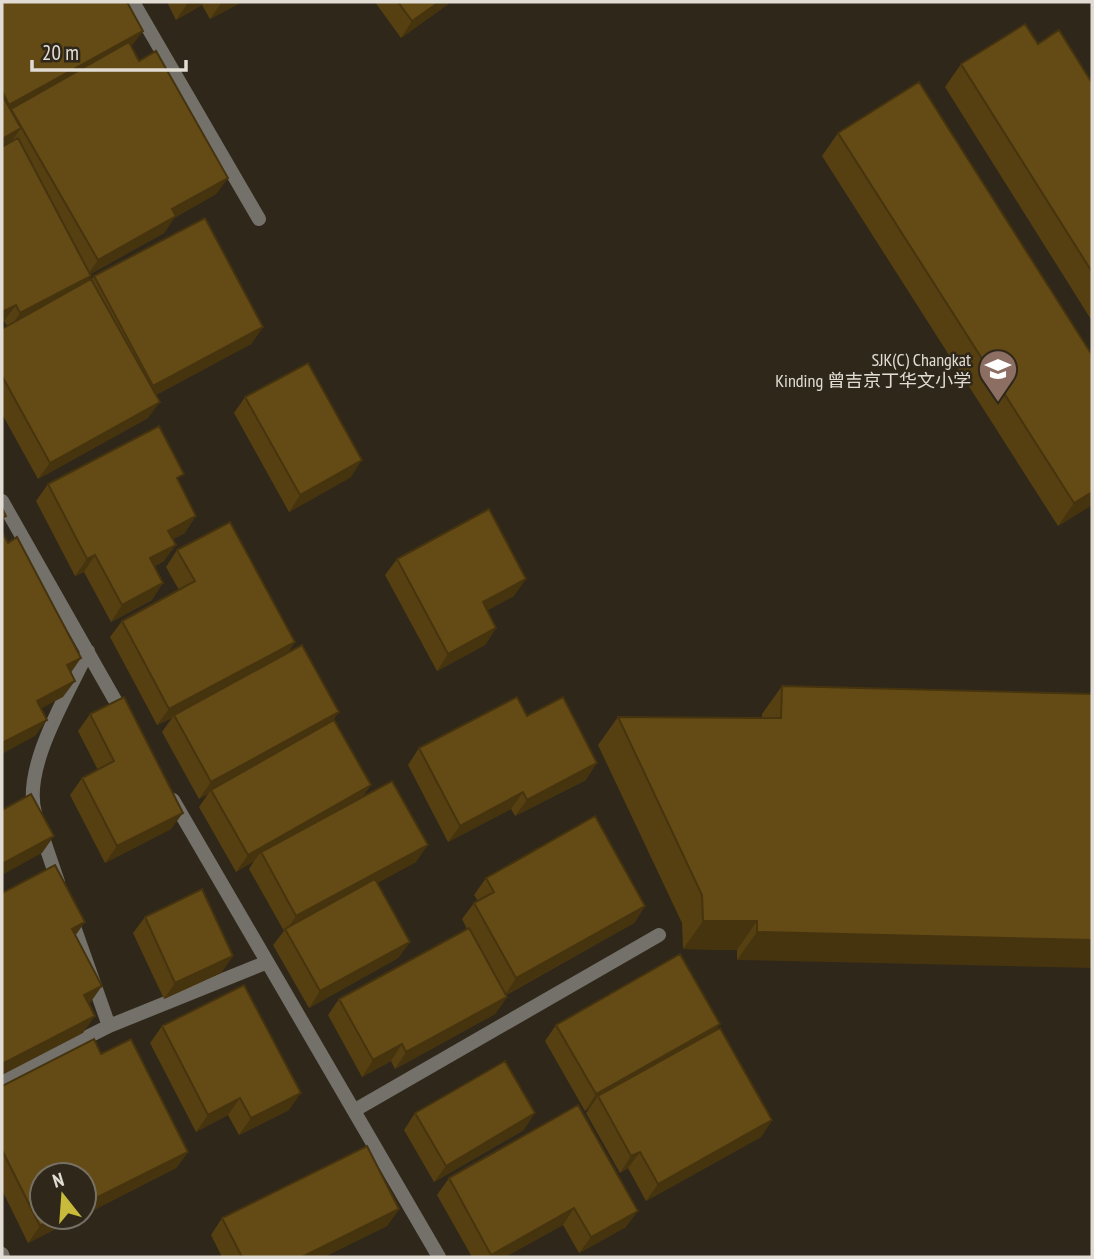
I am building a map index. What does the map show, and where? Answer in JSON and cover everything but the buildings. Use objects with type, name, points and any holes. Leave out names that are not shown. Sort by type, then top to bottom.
[{"type":"street","points":[[133,2],[258,219]]},
{"type":"street","points":[[2,501],[135,735]]},
{"type":"street","points":[[88,651],[34,769],[30,796],[109,1026]]},
{"type":"street","points":[[163,783],[265,963],[355,1110],[439,1257]]},
{"type":"street","points":[[355,1110],[659,935]]},
{"type":"street","points":[[2,1080],[109,1026],[265,963]]},
{"type":"place","name":"SJK(C) Changkat Kinding 曾吉京丁华文小学","points":[[998,403]]}]
